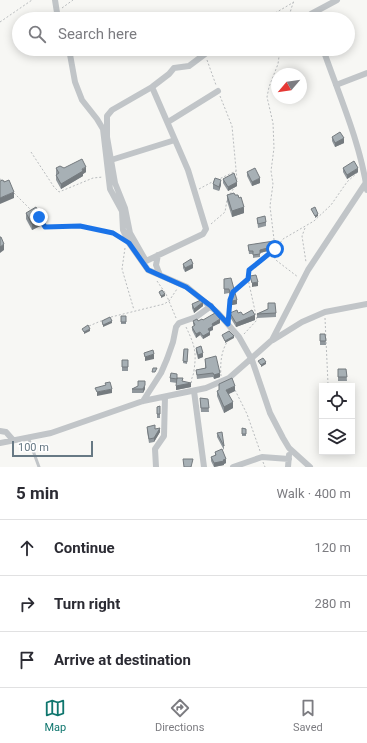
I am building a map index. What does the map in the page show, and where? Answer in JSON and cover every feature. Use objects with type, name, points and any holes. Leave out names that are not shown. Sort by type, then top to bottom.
[{"type":"street","points":[[55,0],[57,11]]},
{"type":"street","points":[[313,12],[337,0]]},
{"type":"street","points":[[70,56],[75,82],[82,100],[98,119],[103,129],[108,176],[112,193],[122,211],[125,236],[152,272],[179,283],[211,306],[239,337],[252,360],[270,413],[290,448],[310,467]]},
{"type":"street","points":[[144,262],[128,228],[126,208],[115,182],[107,137],[107,116],[112,110],[152,87],[169,74],[174,68],[189,66],[202,56]]},
{"type":"street","points":[[325,56],[365,166],[367,190]]},
{"type":"street","points":[[336,86],[367,73]]},
{"type":"street","points":[[144,262],[203,234],[206,229],[195,191],[168,122],[152,87]]},
{"type":"street","points":[[168,122],[218,91]]},
{"type":"street","points":[[111,160],[175,140]]},
{"type":"street","points":[[272,340],[302,279],[366,182]]},
{"type":"street","points":[[158,255],[156,265],[160,275]]},
{"type":"street","points":[[0,443],[60,430],[143,401],[165,398],[222,382],[234,375],[252,360],[272,340],[302,322],[325,312],[367,304]]},
{"type":"street","points":[[143,401],[164,366],[173,342],[176,327],[184,321],[196,317],[211,306]]},
{"type":"street","points":[[194,391],[204,467]]},
{"type":"street","points":[[156,467],[155,449],[164,436],[165,398]]},
{"type":"street","points":[[0,431],[6,432],[13,440]]},
{"type":"street","points":[[288,467],[290,448]]},
{"type":"street","points":[[233,467],[262,457],[289,459]]},
{"type":"lane","points":[[28,438],[39,467]]},
{"type":"path","points":[[15,12],[32,0]]},
{"type":"path","points":[[57,11],[73,0]]},
{"type":"path","points":[[276,12],[294,1]]},
{"type":"path","points":[[290,12],[294,1]]},
{"type":"path","points":[[0,22],[12,14]]},
{"type":"path","points":[[206,56],[232,126],[237,171],[236,187],[227,200],[225,212],[206,229]]},
{"type":"path","points":[[275,249],[270,206],[273,184],[271,170],[274,148],[273,123],[267,97],[269,87],[278,64],[279,56]]},
{"type":"path","points":[[31,152],[50,182],[59,192],[93,178],[108,176]]},
{"type":"path","points":[[239,337],[251,328],[257,320],[248,279],[249,270],[275,249],[283,239],[305,228],[331,205],[348,182],[365,166]]},
{"type":"path","points":[[195,191],[237,171]]},
{"type":"path","points":[[0,179],[8,184]]},
{"type":"path","points":[[13,192],[34,213]]},
{"type":"path","points":[[39,217],[45,227],[80,226],[113,233],[126,243],[122,269],[134,311]]},
{"type":"path","points":[[305,228],[302,236],[308,270]]},
{"type":"path","points":[[270,253],[292,274],[302,279]]},
{"type":"path","points":[[152,272],[176,318],[176,327]]},
{"type":"path","points":[[233,292],[248,279]]},
{"type":"path","points":[[86,328],[104,319],[158,306],[168,301],[179,283]]},
{"type":"path","points":[[228,324],[231,296]]},
{"type":"path","points":[[325,312],[328,383]]},
{"type":"path","points":[[184,321],[195,349],[194,369],[191,380],[194,391]]},
{"type":"path","points":[[222,382],[220,364],[223,357],[224,346],[228,342],[227,339]]},
{"type":"path","points":[[235,390],[247,414],[262,457]]},
{"type":"building","points":[[340,132],[344,138],[335,143],[332,137]]},
{"type":"building","points":[[82,159],[86,167],[82,169],[83,171],[61,184],[56,175],[59,173],[56,168],[60,166],[64,168]]},
{"type":"building","points":[[354,161],[358,168],[347,175],[343,168]]},
{"type":"building","points":[[255,168],[260,178],[252,182],[247,172]]},
{"type":"building","points":[[234,173],[237,182],[228,187],[223,179]]},
{"type":"building","points":[[215,178],[221,180],[219,187],[213,184]]},
{"type":"building","points":[[3,180],[4,182],[9,180],[14,192],[0,198],[0,181]]},
{"type":"building","points":[[234,193],[235,195],[238,195],[239,198],[241,197],[244,207],[232,211],[227,195]]},
{"type":"building","points":[[36,207],[40,220],[32,224],[26,213]]},
{"type":"building","points":[[315,207],[318,214],[315,216],[311,209]]},
{"type":"building","points":[[265,216],[266,222],[258,224],[257,218]]},
{"type":"building","points":[[0,237],[4,244],[0,247]]},
{"type":"building","points":[[274,241],[275,246],[260,250],[260,254],[253,255],[253,251],[249,251],[248,245]]},
{"type":"building","points":[[191,259],[193,264],[185,268],[183,264]]},
{"type":"building","points":[[256,275],[258,282],[252,283],[250,276]]},
{"type":"building","points":[[231,278],[237,300],[232,301],[229,289],[224,289],[224,279]]},
{"type":"building","points":[[162,290],[165,294],[161,296],[159,292]]},
{"type":"building","points":[[201,300],[203,302],[194,309],[192,304]]},
{"type":"building","points":[[268,303],[275,303],[276,313],[257,314],[268,309]]},
{"type":"building","points":[[237,310],[238,313],[241,312],[243,315],[252,310],[255,315],[236,323],[230,313]]},
{"type":"building","points":[[215,313],[220,319],[212,324],[213,326],[208,329],[210,332],[203,336],[200,332],[196,334],[192,327],[195,325],[193,321],[197,319],[198,321],[203,320]]},
{"type":"building","points":[[121,316],[126,316],[126,322],[121,322]]},
{"type":"building","points":[[110,317],[112,321],[103,325],[102,321]]},
{"type":"building","points":[[88,325],[90,329],[84,332],[82,329]]},
{"type":"building","points":[[229,331],[234,336],[225,341],[222,335]]},
{"type":"building","points":[[320,334],[325,334],[326,341],[320,341]]},
{"type":"building","points":[[201,346],[203,353],[198,355],[196,348]]},
{"type":"building","points":[[184,349],[188,349],[187,362],[183,361]]},
{"type":"building","points":[[153,350],[154,354],[145,357],[144,353]]},
{"type":"building","points":[[216,356],[220,373],[214,375],[213,373],[197,375],[196,370],[206,368],[205,359]]},
{"type":"building","points":[[263,358],[266,362],[261,365],[258,361]]},
{"type":"building","points":[[122,360],[128,360],[128,367],[122,367]]},
{"type":"building","points":[[153,368],[157,368],[155,372],[152,372]]},
{"type":"building","points":[[338,369],[346,369],[347,377],[338,377]]},
{"type":"building","points":[[171,373],[177,374],[177,379],[170,378]]},
{"type":"building","points":[[177,378],[183,378],[182,381],[191,383],[176,386]]},
{"type":"building","points":[[232,378],[235,386],[226,390],[233,402],[224,407],[217,391],[219,390],[219,384]]},
{"type":"building","points":[[138,381],[145,381],[143,389],[132,389],[138,386]]},
{"type":"building","points":[[110,382],[112,389],[97,392],[95,388],[106,385],[105,383]]},
{"type":"building","points":[[200,398],[208,399],[209,408],[201,408]]},
{"type":"building","points":[[160,406],[160,414],[157,414],[157,407]]},
{"type":"building","points":[[155,425],[155,429],[160,428],[154,438],[149,439],[147,427]]},
{"type":"building","points":[[242,428],[246,429],[246,434],[242,434]]},
{"type":"building","points":[[222,432],[224,446],[217,433]]},
{"type":"building","points":[[222,449],[226,459],[223,460],[224,461],[214,463],[211,457],[216,455],[215,452]]},
{"type":"building","points":[[183,459],[193,459],[191,467],[184,467]]},
{"type":"route","points":[[39,217],[41,223],[45,227],[80,226],[115,234],[121,240],[129,243],[148,270],[174,280],[186,287],[211,306],[228,324],[230,300],[233,292],[248,279],[249,270],[275,249]]}]
